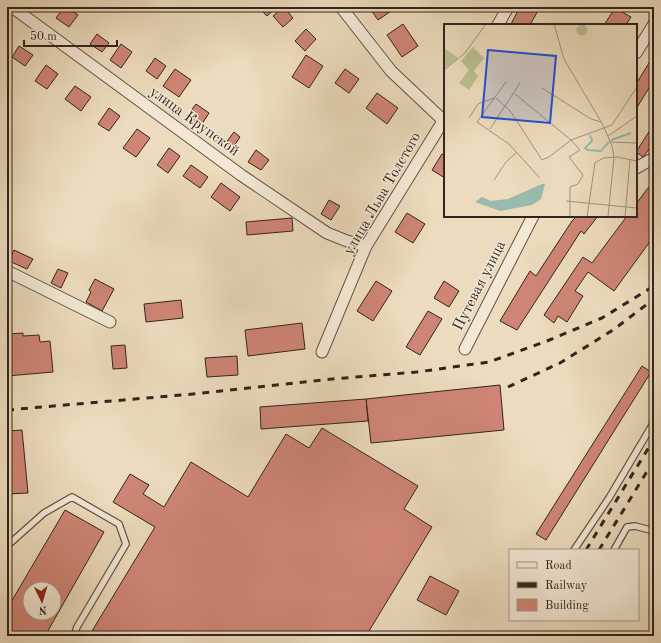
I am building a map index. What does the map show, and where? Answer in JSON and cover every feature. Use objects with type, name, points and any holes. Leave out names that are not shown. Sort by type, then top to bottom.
[{"type":"street","name":"улица Крупской","points":[[12,7],[241,175],[326,233],[347,242],[366,246]]},
{"type":"street","points":[[341,7],[391,71],[444,120]]},
{"type":"street","points":[[499,24],[508,7]]},
{"type":"street","points":[[637,51],[654,24]]},
{"type":"street","name":"улица Льва Толстого","points":[[322,352],[366,246],[444,120]]},
{"type":"street","points":[[637,167],[654,158]]},
{"type":"street","name":"Путевая улица","points":[[464,349],[532,217]]},
{"type":"street","points":[[7,271],[110,322]]},
{"type":"lane","points":[[575,549],[610,498],[654,422]]},
{"type":"lane","points":[[7,546],[44,513],[72,497],[119,524],[126,544],[77,627],[74,636]]},
{"type":"lane","points":[[615,549],[626,527],[635,526],[654,531]]},
{"type":"building","points":[[64,7],[67,7],[78,15],[69,27],[56,18]]},
{"type":"building","points":[[258,7],[277,7],[267,16]]},
{"type":"building","points":[[284,7],[293,18],[283,27],[273,16]]},
{"type":"building","points":[[369,7],[392,7],[394,9],[378,20]]},
{"type":"building","points":[[520,7],[540,7],[531,24],[511,24]]},
{"type":"building","points":[[615,8],[631,17],[627,24],[605,24]]},
{"type":"building","points":[[403,24],[418,46],[402,57],[387,35]]},
{"type":"building","points":[[306,29],[316,39],[305,51],[295,41]]},
{"type":"building","points":[[97,34],[109,43],[102,52],[90,44]]},
{"type":"building","points":[[121,44],[132,52],[121,68],[110,60]]},
{"type":"building","points":[[19,46],[33,55],[25,66],[12,57]]},
{"type":"building","points":[[306,55],[323,66],[309,88],[292,77]]},
{"type":"building","points":[[654,55],[654,80],[637,107],[637,82]]},
{"type":"building","points":[[155,58],[166,66],[157,79],[146,71]]},
{"type":"building","points":[[46,65],[58,74],[47,89],[35,81]]},
{"type":"building","points":[[175,69],[191,80],[179,97],[163,86]]},
{"type":"building","points":[[345,69],[359,79],[349,93],[335,83]]},
{"type":"building","points":[[75,86],[91,97],[81,111],[65,99]]},
{"type":"building","points":[[377,93],[398,108],[387,124],[366,108]]},
{"type":"building","points":[[196,104],[209,113],[200,127],[186,117]]},
{"type":"building","points":[[109,108],[120,116],[109,131],[98,124]]},
{"type":"building","points":[[654,124],[654,143],[643,157],[637,153]]},
{"type":"building","points":[[137,129],[150,138],[136,157],[123,148]]},
{"type":"building","points":[[234,132],[240,137],[232,149],[225,144]]},
{"type":"building","points":[[169,148],[180,156],[168,173],[157,165]]},
{"type":"building","points":[[256,150],[269,160],[261,170],[248,162]]},
{"type":"building","points":[[442,154],[444,155],[444,177],[432,170]]},
{"type":"building","points":[[191,165],[208,177],[200,188],[183,176]]},
{"type":"building","points":[[654,180],[654,236],[614,291],[588,272],[575,291],[583,296],[567,322],[558,316],[554,323],[544,315],[583,257],[592,263],[626,217],[637,217],[637,203]]},
{"type":"building","points":[[221,183],[240,197],[230,211],[211,197]]},
{"type":"building","points":[[329,200],[340,206],[331,220],[321,214]]},
{"type":"building","points":[[407,213],[425,224],[413,243],[395,232]]},
{"type":"building","points":[[576,217],[597,217],[584,234],[581,231],[517,330],[500,321],[530,271],[536,276]]},
{"type":"building","points":[[292,218],[293,231],[247,235],[246,222]]},
{"type":"building","points":[[14,250],[33,259],[27,269],[9,261]]},
{"type":"building","points":[[58,269],[68,273],[61,288],[51,283]]},
{"type":"building","points":[[95,279],[114,289],[102,311],[86,302],[91,292],[89,290]]},
{"type":"building","points":[[376,281],[392,291],[373,321],[357,311]]},
{"type":"building","points":[[444,281],[459,291],[449,307],[434,298]]},
{"type":"building","points":[[181,300],[183,318],[146,322],[144,304]]},
{"type":"building","points":[[428,311],[442,319],[420,355],[406,347]]},
{"type":"building","points":[[302,323],[305,349],[248,356],[245,330]]},
{"type":"building","points":[[23,333],[23,336],[39,335],[40,342],[50,341],[53,372],[7,376],[7,334]]},
{"type":"building","points":[[125,345],[127,368],[113,369],[111,346]]},
{"type":"building","points":[[237,356],[238,375],[207,377],[205,358]]},
{"type":"building","points":[[642,366],[651,372],[546,540],[536,534]]},
{"type":"building","points":[[500,385],[504,430],[371,443],[366,399]]},
{"type":"building","points":[[366,399],[368,421],[261,429],[260,407]]},
{"type":"building","points":[[322,428],[418,486],[404,509],[432,527],[366,636],[89,636],[155,527],[113,502],[130,474],[149,485],[143,494],[164,507],[191,462],[248,497],[286,434],[309,448]]},
{"type":"building","points":[[22,430],[28,493],[7,494],[7,431]]},
{"type":"building","points":[[65,510],[104,532],[62,606],[62,581],[23,581]]},
{"type":"building","points":[[430,576],[459,591],[446,615],[417,600]]},
{"type":"building","points":[[22,583],[22,621],[54,621],[45,636],[7,636],[7,609]]},
{"type":"building","points":[[396,632],[403,636],[394,636]]},
{"type":"railway","points":[[7,410],[193,394],[332,379],[417,372],[489,362],[547,341],[602,318],[654,286]]},
{"type":"railway","points":[[508,387],[560,363],[613,330],[654,299]]},
{"type":"railway","points":[[587,549],[654,439]]},
{"type":"railway","points":[[600,549],[654,460]]}]
